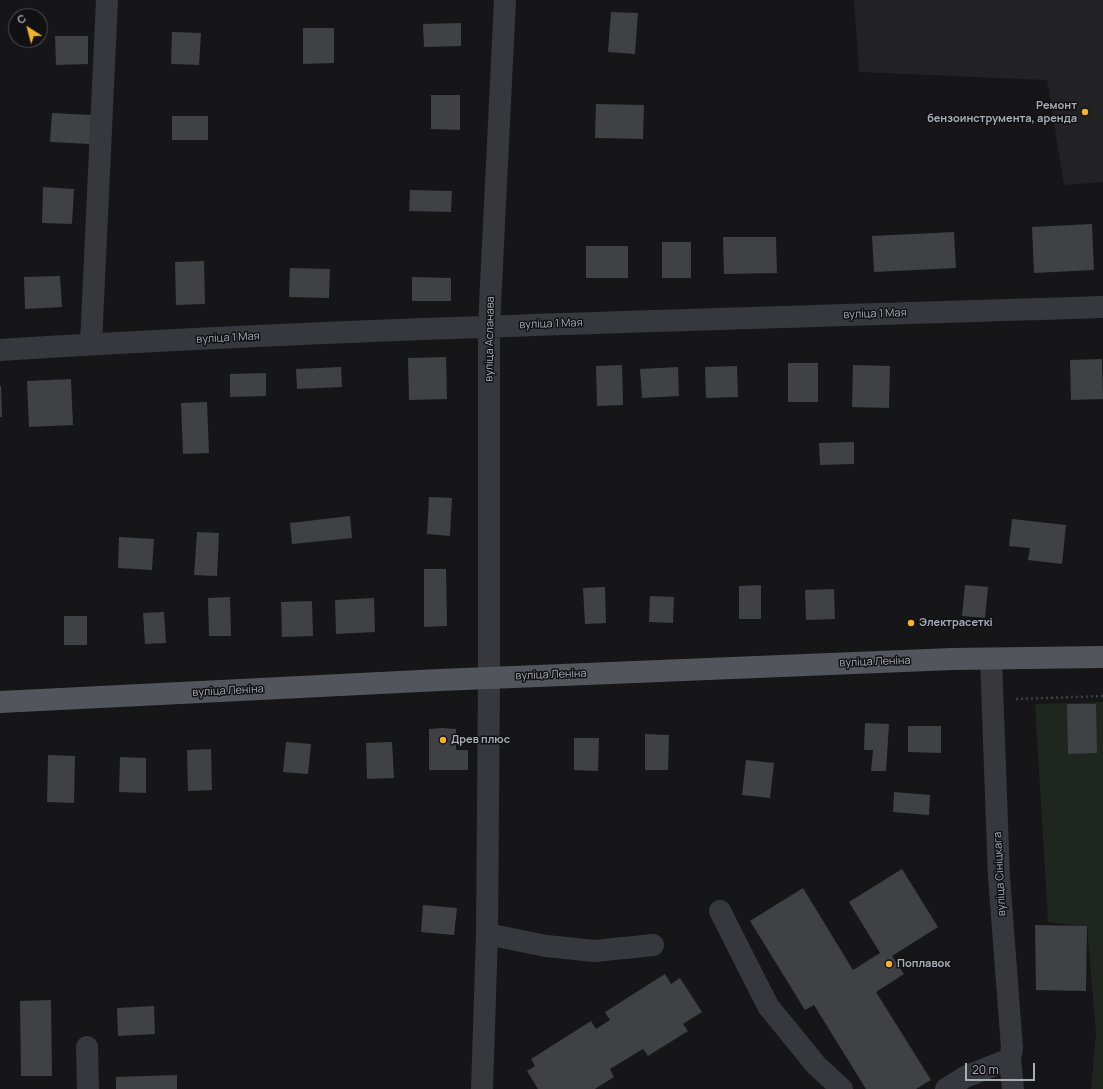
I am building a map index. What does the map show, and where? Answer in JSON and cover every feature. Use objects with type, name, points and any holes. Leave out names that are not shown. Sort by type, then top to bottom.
[{"type":"main road","name":"вуліца Леніна","points":[[0,702],[490,678],[952,659],[1103,657]]},
{"type":"street","points":[[91,344],[107,0]]},
{"type":"street","name":"вуліца Асланава","points":[[482,1089],[487,934],[490,678],[489,326],[505,0]]},
{"type":"street","name":"вуліца 1 Мая","points":[[0,350],[91,344],[489,326],[1103,307]]},
{"type":"street","name":"вуліца Сініцкага","points":[[991,659],[999,877],[1012,1048],[1010,1059],[1013,1089]]},
{"type":"street","points":[[720,911],[768,1006],[816,1065],[830,1086]]},
{"type":"street","points":[[487,934],[546,946],[596,951],[652,945]]},
{"type":"street","points":[[87,1047],[88,1089]]},
{"type":"street","points":[[946,1089],[966,1077],[1010,1059]]},
{"type":"path","points":[[992,699],[1103,696]]},
{"type":"shaded area","points":[[854,0],[1103,0],[1103,182],[1064,185],[1047,80],[859,72]]},
{"type":"shaded area","points":[[1103,702],[1103,1089],[1091,1089],[1096,1033],[1087,927],[1048,922],[1035,704]]},
{"type":"building","points":[[611,12],[638,13],[635,54],[608,52]]},
{"type":"building","points":[[461,23],[461,46],[424,47],[423,24]]},
{"type":"building","points":[[303,28],[334,28],[334,63],[303,64]]},
{"type":"building","points":[[172,32],[201,33],[199,65],[171,64]]},
{"type":"building","points":[[55,36],[88,36],[88,64],[56,65]]},
{"type":"building","points":[[431,95],[460,95],[460,130],[431,129]]},
{"type":"building","points":[[596,104],[644,105],[643,139],[595,138]]},
{"type":"building","points":[[52,113],[91,115],[90,144],[50,142]]},
{"type":"building","points":[[172,116],[208,116],[208,140],[172,140]]},
{"type":"building","points":[[43,187],[74,189],[72,224],[42,223]]},
{"type":"building","points":[[410,190],[452,191],[451,212],[409,211]]},
{"type":"building","points":[[1092,224],[1094,270],[1034,273],[1032,227]]},
{"type":"building","points":[[954,232],[956,268],[874,272],[872,236]]},
{"type":"building","points":[[723,237],[776,237],[777,273],[724,274]]},
{"type":"building","points":[[662,242],[691,242],[691,278],[662,278]]},
{"type":"building","points":[[586,246],[628,246],[628,278],[586,278]]},
{"type":"building","points":[[204,261],[205,304],[176,305],[175,262]]},
{"type":"building","points":[[290,268],[330,269],[329,298],[289,297]]},
{"type":"building","points":[[60,276],[62,307],[25,309],[24,277]]},
{"type":"building","points":[[412,277],[451,278],[451,301],[412,301]]},
{"type":"building","points":[[446,357],[447,399],[409,400],[408,358]]},
{"type":"building","points":[[1102,359],[1103,399],[1071,400],[1070,360]]},
{"type":"building","points":[[788,363],[818,363],[818,402],[788,402]]},
{"type":"building","points":[[622,365],[623,405],[597,406],[596,366]]},
{"type":"building","points":[[853,365],[890,366],[889,408],[852,407]]},
{"type":"building","points":[[737,366],[738,397],[706,398],[705,367]]},
{"type":"building","points":[[341,367],[342,387],[297,389],[296,369]]},
{"type":"building","points":[[678,367],[679,396],[642,398],[640,369]]},
{"type":"building","points":[[266,373],[266,396],[230,397],[230,374]]},
{"type":"building","points":[[71,379],[73,425],[29,427],[27,381]]},
{"type":"building","points":[[1,386],[2,417],[0,417]]},
{"type":"building","points":[[207,402],[209,453],[183,454],[181,403]]},
{"type":"building","points":[[854,442],[854,464],[820,465],[819,443]]},
{"type":"building","points":[[429,497],[452,498],[450,536],[427,534]]},
{"type":"building","points":[[350,516],[352,538],[292,544],[290,523]]},
{"type":"building","points":[[1012,519],[1066,525],[1062,564],[1028,560],[1030,548],[1009,546]]},
{"type":"building","points":[[197,532],[219,533],[217,576],[194,575]]},
{"type":"building","points":[[119,537],[154,539],[152,570],[118,568]]},
{"type":"building","points":[[424,569],[446,569],[447,626],[424,627]]},
{"type":"building","points":[[761,585],[761,619],[739,619],[739,586]]},
{"type":"building","points":[[965,585],[988,587],[985,618],[962,616]]},
{"type":"building","points":[[605,587],[606,623],[585,624],[583,588]]},
{"type":"building","points":[[834,589],[835,619],[806,620],[805,590]]},
{"type":"building","points":[[650,596],[674,597],[673,623],[649,622]]},
{"type":"building","points":[[230,597],[231,636],[209,636],[208,598]]},
{"type":"building","points":[[374,598],[375,632],[336,634],[335,600]]},
{"type":"building","points":[[312,601],[313,636],[282,637],[281,602]]},
{"type":"building","points":[[164,612],[166,643],[145,644],[143,613]]},
{"type":"building","points":[[64,616],[87,616],[87,645],[64,645]]},
{"type":"building","points":[[1067,704],[1096,704],[1097,753],[1068,754]]},
{"type":"building","points":[[865,723],[889,724],[886,771],[871,771],[873,750],[864,750]]},
{"type":"building","points":[[908,726],[941,726],[941,753],[908,752]]},
{"type":"building","name":"Древ плюс","points":[[429,729],[456,729],[456,750],[468,750],[468,770],[429,770]]},
{"type":"building","points":[[645,734],[669,735],[668,770],[645,770]]},
{"type":"building","points":[[574,738],[599,738],[598,771],[574,770]]},
{"type":"building","points":[[286,742],[311,744],[308,774],[283,772]]},
{"type":"building","points":[[392,742],[394,778],[367,779],[366,743]]},
{"type":"building","points":[[211,749],[212,790],[188,791],[187,750]]},
{"type":"building","points":[[48,755],[75,756],[74,803],[47,802]]},
{"type":"building","points":[[120,757],[146,758],[146,793],[119,792]]},
{"type":"building","points":[[746,760],[774,763],[770,798],[742,795]]},
{"type":"building","points":[[894,792],[930,795],[929,815],[893,812]]},
{"type":"building","points":[[902,869],[938,927],[892,956],[904,974],[876,992],[931,1080],[916,1089],[866,1089],[814,1005],[805,1010],[750,921],[803,888],[853,970],[880,953],[849,902]]},
{"type":"building","points":[[423,905],[457,908],[454,935],[421,932]]},
{"type":"building","points":[[1035,925],[1087,926],[1086,991],[1036,990]]},
{"type":"building","points":[[665,974],[671,984],[680,978],[702,1012],[683,1024],[688,1031],[648,1056],[643,1049],[610,1069],[614,1077],[595,1089],[538,1089],[527,1071],[535,1066],[531,1059],[591,1021],[596,1029],[610,1020],[605,1012]]},
{"type":"building","points":[[51,1000],[52,1076],[21,1076],[20,1001]]},
{"type":"building","points":[[154,1006],[155,1034],[118,1036],[117,1008]]},
{"type":"building","points":[[177,1075],[177,1089],[116,1089],[116,1077]]},
{"type":"place","name":"Ремонт бензоинструмента, аренда","points":[[1085,112]]},
{"type":"place","name":"Электрасеткі","points":[[911,623]]},
{"type":"place","name":"Древ плюс","points":[[443,740]]},
{"type":"place","name":"Поплавок","points":[[889,964]]}]
